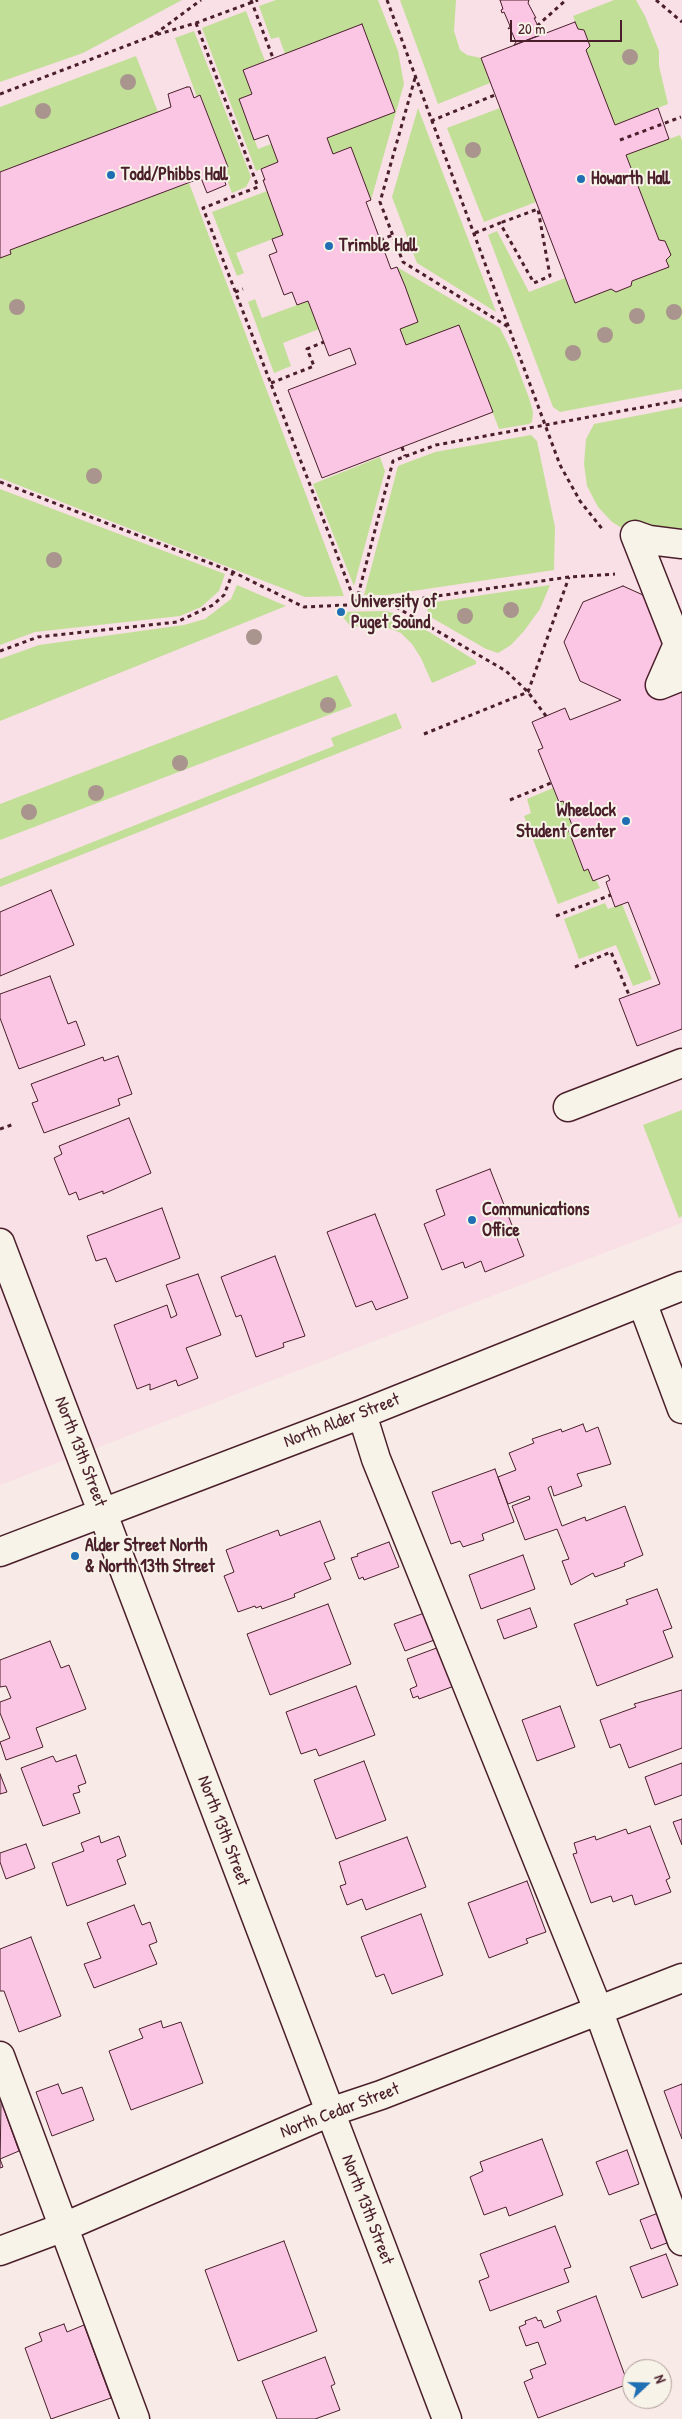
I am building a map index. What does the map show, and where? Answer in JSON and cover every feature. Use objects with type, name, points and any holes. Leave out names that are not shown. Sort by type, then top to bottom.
[{"type":"street","points":[[682,544],[649,540],[635,535],[678,644],[660,685],[682,676],[678,667],[682,665]]},
{"type":"street","points":[[568,1107],[682,1063]]},
{"type":"street","name":"North 13th Street","points":[[0,1243],[447,2419]]},
{"type":"street","name":"North Alder Street","points":[[0,1552],[362,1414],[682,1286]]},
{"type":"street","points":[[642,1302],[682,1410]]},
{"type":"street","points":[[362,1414],[376,1459],[599,2012],[682,2241]]},
{"type":"street","name":"North Cedar Street","points":[[0,2251],[64,2227],[330,2112],[599,2012],[682,1978]]},
{"type":"street","points":[[0,2056],[135,2419]]},
{"type":"path","points":[[152,36],[201,0]]},
{"type":"path","points":[[0,94],[152,36],[196,24],[251,1],[258,0]]},
{"type":"path","points":[[387,0],[564,472],[580,501],[604,532]]},
{"type":"path","points":[[537,26],[566,0]]},
{"type":"path","points":[[656,0],[682,22]]},
{"type":"path","points":[[251,1],[273,58]]},
{"type":"path","points":[[196,24],[258,187],[203,208],[356,604]]},
{"type":"path","points":[[415,77],[380,202],[403,262],[511,328]]},
{"type":"path","points":[[431,121],[495,95]]},
{"type":"path","points":[[620,140],[681,116]]},
{"type":"path","points":[[475,233],[500,223],[538,209],[550,276],[534,283],[500,223]]},
{"type":"path","points":[[380,240],[393,235]]},
{"type":"path","points":[[235,292],[243,289]]},
{"type":"path","points":[[271,383],[314,366],[307,349],[324,342]]},
{"type":"path","points":[[356,604],[393,461],[436,445],[682,400]]},
{"type":"path","points":[[402,447],[405,456]]},
{"type":"path","points":[[0,482],[233,572],[304,606],[388,603],[569,577],[649,572]]},
{"type":"path","points":[[0,651],[38,637],[177,622],[212,605],[224,595],[233,572]]},
{"type":"path","points":[[528,692],[569,577]]},
{"type":"path","points":[[388,603],[506,671],[528,692],[546,716]]},
{"type":"path","points":[[424,734],[474,712],[528,692]]},
{"type":"path","points":[[510,800],[551,783]]},
{"type":"path","points":[[556,916],[611,895]]},
{"type":"path","points":[[575,967],[612,952],[629,996]]},
{"type":"path","points":[[0,1130],[14,1124]]},
{"type":"shaded area","name":"University of Puget Sound","points":[[0,0],[682,0],[682,1223],[0,1485]]},
{"type":"green space","points":[[0,0],[182,0],[83,53],[0,82]]},
{"type":"green space","points":[[276,0],[378,0],[398,51],[404,84],[371,200],[351,147],[333,154],[327,138],[395,112],[362,25],[285,54],[279,37],[271,39],[259,6]]},
{"type":"green space","points":[[400,0],[456,0],[454,31],[460,50],[467,55],[481,58],[490,83],[438,104]]},
{"type":"green space","points":[[614,0],[636,0],[645,16],[659,51],[659,66],[668,104],[615,125],[586,50],[590,46],[584,30],[578,29],[573,16]]},
{"type":"green space","points":[[246,11],[265,61],[243,70],[252,94],[239,99],[258,149],[271,144],[278,162],[256,171],[202,28]]},
{"type":"green space","points":[[194,31],[251,177],[246,187],[232,193],[223,169],[228,167],[201,96],[197,97],[175,38]]},
{"type":"green space","points":[[136,56],[158,112],[0,172],[0,107]]},
{"type":"green space","points":[[418,108],[496,312],[417,263],[392,197]]},
{"type":"green space","points":[[500,108],[536,202],[484,222],[447,128]]},
{"type":"green space","points":[[680,135],[682,141],[682,389],[560,412],[553,407],[488,235],[497,231],[529,292],[565,278],[575,303],[611,289],[617,291],[631,286],[632,281],[669,267],[666,260],[670,255],[665,241],[659,240],[626,155]]},
{"type":"green space","points":[[189,183],[344,596],[305,597],[0,478],[0,258],[10,250]]},
{"type":"green space","points":[[267,191],[283,235],[236,253],[244,273],[237,276],[212,212]]},
{"type":"green space","points":[[397,267],[500,328],[511,350],[529,398],[533,412],[532,422],[499,429],[459,325],[406,345],[400,329],[418,322]]},
{"type":"green space","points":[[255,299],[262,318],[308,301],[319,329],[283,343],[291,366],[274,373],[248,302]]},
{"type":"green space","points":[[682,407],[682,544],[630,533],[612,522],[598,507],[587,486],[584,464],[586,439],[594,424]]},
{"type":"green space","points":[[531,435],[537,441],[555,527],[554,570],[386,595],[364,595],[398,466],[435,452]]},
{"type":"green space","points":[[380,457],[385,471],[354,586],[313,484]]},
{"type":"green space","points":[[0,489],[225,574],[219,591],[201,607],[180,616],[35,632],[0,645]]},
{"type":"green space","points":[[237,585],[286,606],[0,721],[0,659],[39,645],[184,625],[205,619],[231,599]]},
{"type":"green space","points":[[550,585],[540,609],[524,631],[511,645],[498,653],[486,649],[427,615],[429,603]]},
{"type":"green space","points":[[386,611],[399,615],[431,633],[476,661],[476,664],[432,683],[421,658],[412,644],[401,633],[378,624],[351,627],[339,612]]},
{"type":"green space","points":[[337,675],[352,706],[0,840],[0,804]]},
{"type":"green space","points":[[396,713],[402,728],[0,887],[0,879],[334,746],[331,738]]},
{"type":"green space","points":[[553,788],[559,802],[563,801],[573,828],[568,830],[583,870],[588,869],[593,881],[596,880],[600,888],[558,904],[524,816],[531,813],[527,799]]},
{"type":"green space","points":[[605,903],[608,909],[622,904],[652,979],[633,986],[616,945],[579,959],[564,919]]},
{"type":"green space","points":[[682,1110],[682,1216],[679,1218],[643,1125]]},
{"type":"building","points":[[500,0],[529,0],[528,3],[542,34],[514,45],[516,42],[510,28],[508,29],[510,26],[504,12],[502,13],[501,10],[503,9]]},
{"type":"building","name":"Howarth Hall","points":[[575,22],[578,29],[584,30],[590,46],[586,50],[615,125],[658,108],[669,139],[626,155],[659,240],[665,241],[671,255],[666,260],[669,267],[632,281],[631,286],[616,292],[611,289],[575,303],[481,58]]},
{"type":"building","name":"Trimble Hall","points":[[362,24],[395,112],[327,138],[333,154],[351,147],[371,200],[366,202],[391,269],[397,267],[405,286],[418,322],[400,329],[406,345],[459,325],[493,412],[322,478],[288,390],[356,364],[350,348],[329,356],[308,301],[297,305],[292,292],[284,295],[269,255],[277,252],[272,239],[283,235],[263,180],[265,180],[261,169],[278,162],[268,135],[254,140],[239,99],[252,94],[243,70]]},
{"type":"building","name":"Todd/Phibbs Hall","points":[[190,87],[194,98],[200,95],[228,167],[221,170],[226,185],[207,193],[201,178],[10,250],[11,254],[0,258],[0,172],[171,107],[168,94]]},
{"type":"building","name":"Wheelock Student Center","points":[[623,586],[663,604],[682,665],[682,1029],[637,1046],[619,999],[660,984],[628,902],[615,907],[606,882],[610,880],[608,875],[593,881],[588,869],[584,871],[568,829],[573,828],[563,801],[559,802],[538,750],[543,748],[532,722],[565,708],[570,720],[621,700],[580,681],[564,642],[583,602]]},
{"type":"building","points":[[51,890],[74,945],[0,976],[0,912]]},
{"type":"building","points":[[50,976],[68,1024],[76,1021],[85,1045],[19,1069],[0,1018],[0,994]]},
{"type":"building","points":[[118,1056],[132,1094],[118,1099],[120,1105],[44,1133],[32,1103],[38,1101],[31,1084],[103,1057],[104,1061]]},
{"type":"building","points":[[129,1118],[151,1173],[103,1194],[103,1191],[79,1200],[76,1192],[69,1195],[54,1158],[62,1154],[59,1146]]},
{"type":"building","name":"Communications Office","points":[[490,1169],[524,1256],[485,1272],[481,1261],[465,1268],[463,1262],[442,1270],[424,1224],[445,1215],[436,1190]]},
{"type":"building","points":[[162,1208],[180,1258],[116,1282],[106,1258],[96,1261],[87,1236]]},
{"type":"building","points":[[375,1214],[408,1298],[376,1310],[372,1301],[356,1307],[327,1232]]},
{"type":"building","points":[[275,1256],[305,1336],[283,1343],[284,1347],[256,1357],[241,1315],[236,1317],[221,1277]]},
{"type":"building","points":[[198,1274],[221,1335],[186,1348],[198,1378],[178,1386],[176,1380],[150,1390],[150,1384],[137,1389],[114,1325],[167,1305],[171,1318],[177,1315],[166,1285]]},
{"type":"building","points":[[583,1424],[586,1432],[598,1427],[611,1464],[577,1474],[582,1486],[554,1496],[551,1486],[548,1488],[562,1526],[585,1517],[586,1521],[625,1506],[643,1555],[624,1563],[625,1566],[595,1577],[593,1573],[571,1585],[562,1561],[569,1559],[557,1529],[525,1540],[512,1506],[530,1499],[529,1496],[508,1504],[498,1477],[516,1470],[509,1453],[534,1443],[532,1439],[561,1429],[562,1432]]},
{"type":"building","points":[[495,1469],[514,1522],[482,1534],[484,1540],[463,1547],[460,1541],[451,1544],[432,1492]]},
{"type":"building","points":[[320,1521],[335,1559],[324,1563],[331,1579],[294,1594],[295,1597],[262,1609],[261,1606],[256,1608],[255,1606],[238,1612],[224,1576],[234,1572],[226,1550],[278,1530],[280,1536]]},
{"type":"building","points":[[389,1542],[399,1567],[364,1580],[363,1577],[359,1579],[351,1558]]},
{"type":"building","points":[[523,1555],[535,1589],[481,1609],[469,1575]]},
{"type":"building","points":[[657,1589],[672,1628],[663,1631],[673,1657],[597,1686],[574,1624],[628,1604],[626,1600]]},
{"type":"building","points":[[328,1604],[351,1664],[270,1695],[247,1634]]},
{"type":"building","points":[[530,1608],[537,1627],[504,1639],[497,1620]]},
{"type":"building","points":[[427,1612],[437,1639],[405,1651],[394,1624]]},
{"type":"building","points":[[50,1641],[61,1668],[69,1665],[86,1709],[36,1728],[43,1747],[6,1760],[0,1742],[10,1738],[0,1713],[0,1702],[11,1698],[6,1686],[0,1687],[0,1660]]},
{"type":"building","points":[[442,1646],[457,1685],[419,1699],[418,1696],[413,1698],[410,1689],[417,1686],[407,1659]]},
{"type":"building","points":[[356,1686],[375,1735],[319,1756],[316,1749],[301,1754],[286,1712]]},
{"type":"building","points":[[682,1690],[682,1748],[629,1768],[620,1744],[610,1748],[600,1720],[636,1707],[634,1704]]},
{"type":"building","points":[[560,1706],[575,1747],[537,1761],[522,1720]]},
{"type":"building","points":[[76,1755],[86,1783],[78,1786],[80,1792],[73,1794],[80,1813],[43,1826],[21,1768],[53,1756],[56,1762]]},
{"type":"building","points":[[364,1761],[386,1820],[336,1839],[314,1780]]},
{"type":"building","points":[[682,1763],[682,1795],[655,1805],[645,1777]]},
{"type":"building","points":[[0,1774],[7,1792],[0,1794]]},
{"type":"building","points":[[682,1819],[682,1845],[673,1822]]},
{"type":"building","points":[[650,1826],[670,1878],[666,1880],[671,1892],[635,1905],[632,1895],[613,1902],[611,1896],[591,1903],[573,1854],[577,1853],[574,1843],[595,1836],[596,1840],[626,1829],[628,1834]]},
{"type":"building","points":[[99,1836],[101,1843],[119,1836],[126,1856],[117,1860],[126,1884],[67,1906],[52,1863],[84,1851],[81,1843]]},
{"type":"building","points":[[407,1837],[426,1887],[366,1910],[362,1899],[347,1905],[340,1886],[346,1884],[339,1862]]},
{"type":"building","points":[[26,1844],[35,1868],[6,1879],[0,1862],[0,1853]]},
{"type":"building","points":[[527,1881],[546,1932],[526,1939],[528,1943],[489,1958],[468,1903]]},
{"type":"building","points":[[134,1905],[142,1925],[150,1922],[157,1942],[149,1945],[157,1964],[94,1988],[84,1964],[101,1958],[87,1923]]},
{"type":"building","points":[[421,1914],[443,1975],[392,1994],[384,1974],[376,1977],[361,1937]]},
{"type":"building","points":[[31,1937],[61,2016],[19,2032],[4,1991],[0,1991],[0,1949]]},
{"type":"building","points":[[161,2021],[163,2028],[181,2022],[203,2083],[131,2110],[109,2051],[143,2038],[139,2029]]},
{"type":"building","points":[[58,2084],[62,2094],[82,2087],[94,2120],[52,2136],[36,2092]]},
{"type":"building","points":[[682,2084],[682,2139],[664,2091]]},
{"type":"building","points":[[1,2101],[19,2151],[0,2159]]},
{"type":"building","points":[[542,2139],[563,2195],[509,2216],[506,2207],[484,2215],[470,2177],[483,2171],[480,2162]]},
{"type":"building","points":[[627,2150],[639,2184],[609,2195],[596,2162]]},
{"type":"building","points":[[661,2212],[672,2241],[651,2249],[640,2220]]},
{"type":"building","points":[[555,2226],[571,2267],[564,2269],[569,2282],[490,2311],[479,2281],[489,2277],[480,2254]]},
{"type":"building","points":[[284,2241],[317,2331],[238,2361],[205,2270]]},
{"type":"building","points":[[666,2254],[678,2285],[642,2298],[630,2267]]},
{"type":"building","points":[[596,2296],[622,2368],[622,2386],[538,2418],[524,2382],[533,2378],[530,2370],[546,2364],[538,2342],[526,2346],[519,2327],[526,2324],[525,2321],[536,2317],[538,2321],[541,2320],[544,2328],[561,2321],[557,2311]]},
{"type":"building","points":[[64,2324],[67,2332],[84,2325],[111,2398],[51,2419],[25,2348],[42,2341],[39,2333]]},
{"type":"building","points":[[325,2357],[335,2384],[331,2386],[340,2410],[315,2419],[277,2419],[262,2381]]},
{"type":"place","name":"Todd/Phibbs Hall","points":[[111,175]]},
{"type":"place","name":"Howarth Hall","points":[[581,179]]},
{"type":"place","name":"Trimble Hall","points":[[329,246]]},
{"type":"place","name":"University of Puget Sound","points":[[341,612]]},
{"type":"place","name":"Wheelock Student Center","points":[[626,821]]},
{"type":"place","name":"Communications Office","points":[[472,1220]]},
{"type":"place","name":"Alder Street North & North 13th Street","points":[[75,1556]]}]
